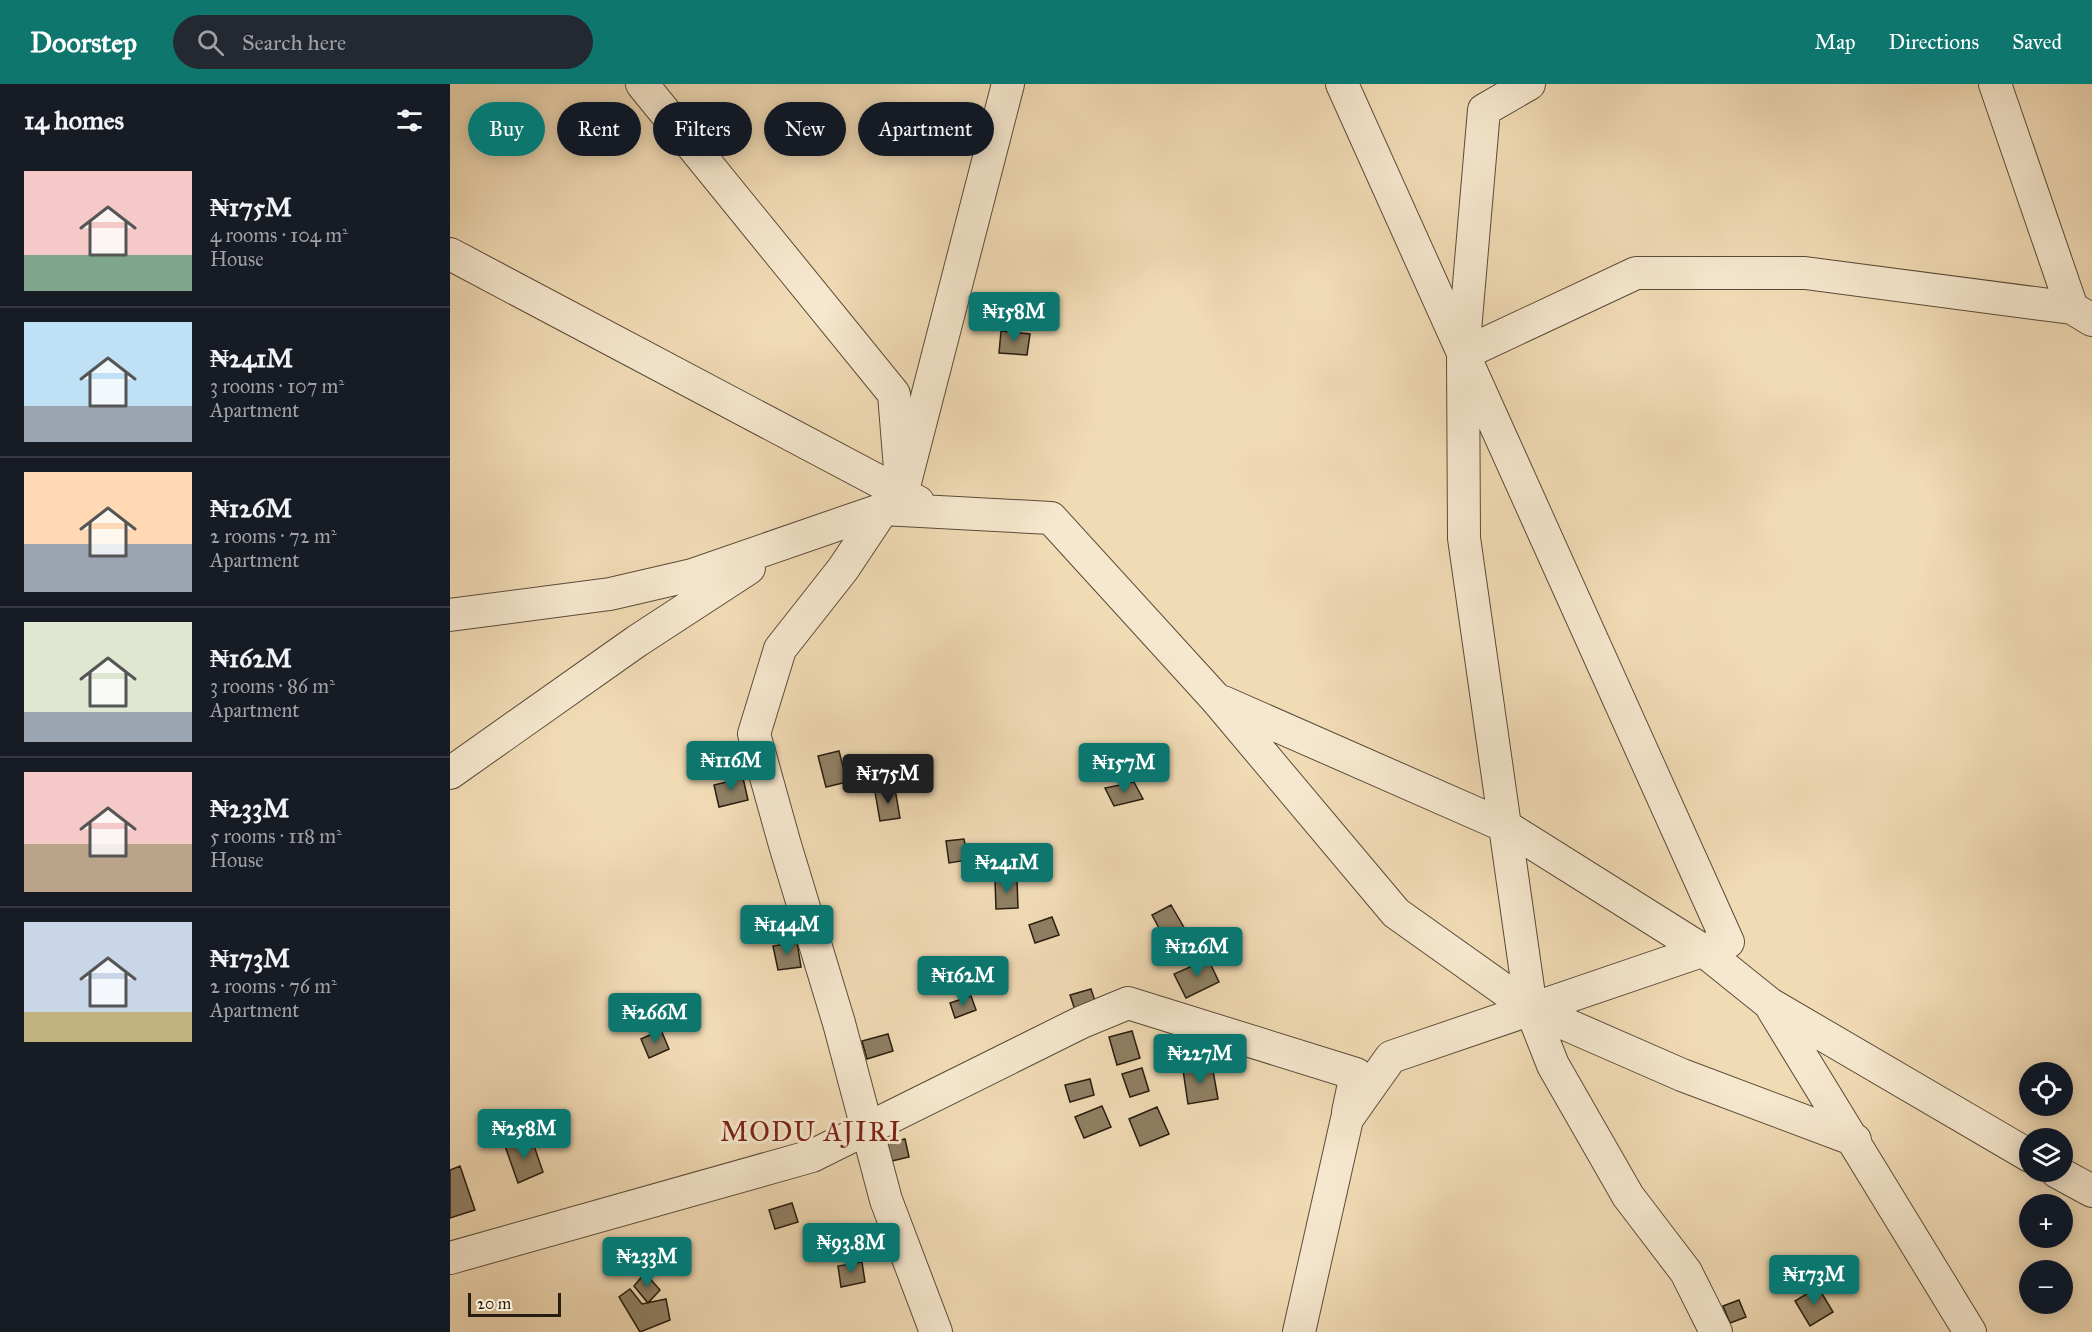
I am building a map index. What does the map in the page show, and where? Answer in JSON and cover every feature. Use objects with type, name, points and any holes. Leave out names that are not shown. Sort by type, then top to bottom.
[{"type":"street","points":[[642,84],[894,394],[893,501]]},
{"type":"street","points":[[936,1332],[886,1200],[839,1023],[754,734],[780,649],[893,501],[1008,84]]},
{"type":"street","points":[[1342,84],[1463,354],[1716,947]]},
{"type":"street","points":[[1529,84],[1483,97],[1463,354],[1464,538],[1531,1009],[1553,1065],[1564,1085],[1628,1196],[1686,1272],[1716,1332]]},
{"type":"street","points":[[1463,354],[1636,273],[1805,273],[2082,314],[1995,84]]},
{"type":"street","points":[[450,254],[893,501],[937,512],[1052,518],[1216,699],[1396,913],[1531,1009],[1682,1075],[1855,1140]]},
{"type":"street","points":[[450,773],[637,641],[737,574],[816,534],[893,501]]},
{"type":"street","points":[[450,615],[610,594],[692,574],[816,534]]},
{"type":"street","points":[[1216,699],[1505,826],[1716,947],[1770,1004],[1970,1332]]},
{"type":"street","points":[[1347,1119],[1391,1057],[1716,947]]},
{"type":"street","points":[[450,1258],[812,1156],[1082,1022],[1128,1003],[1356,1074],[1299,1332]]},
{"type":"street","points":[[1770,1004],[2019,1150]]},
{"type":"street","points":[[2073,1181],[2092,1191]]},
{"type":"building","points":[[1001,331],[1030,334],[1027,355],[999,353]]},
{"type":"building","points":[[839,751],[847,782],[826,787],[818,756]]},
{"type":"building","points":[[743,778],[748,800],[719,807],[714,785]]},
{"type":"building","points":[[1134,782],[1143,799],[1114,806],[1105,788]]},
{"type":"building","points":[[895,789],[900,818],[880,821],[875,792]]},
{"type":"building","points":[[964,839],[968,860],[949,863],[946,841]]},
{"type":"building","points":[[1017,879],[1018,908],[996,909],[995,880]]},
{"type":"building","points":[[1171,905],[1186,931],[1166,941],[1152,915]]},
{"type":"building","points":[[1052,917],[1059,935],[1035,943],[1029,925]]},
{"type":"building","points":[[797,942],[801,967],[778,970],[773,946]]},
{"type":"building","points":[[1208,959],[1219,982],[1186,998],[1174,974]]},
{"type":"building","points":[[962,969],[968,985],[952,991],[946,976]]},
{"type":"building","points":[[1091,989],[1096,1004],[1075,1010],[1070,995]]},
{"type":"building","points":[[971,996],[976,1010],[955,1018],[950,1003]]},
{"type":"building","points":[[661,1030],[669,1049],[649,1058],[641,1039]]},
{"type":"building","points":[[1132,1031],[1140,1058],[1117,1065],[1109,1037]]},
{"type":"building","points":[[888,1034],[893,1051],[867,1059],[862,1041]]},
{"type":"building","points":[[1212,1065],[1218,1099],[1188,1104],[1183,1070]]},
{"type":"building","points":[[1142,1068],[1149,1091],[1130,1097],[1122,1074]]},
{"type":"building","points":[[1090,1079],[1094,1095],[1070,1102],[1065,1085]]},
{"type":"building","points":[[1102,1106],[1111,1127],[1084,1138],[1075,1117]]},
{"type":"building","points":[[1157,1107],[1169,1134],[1140,1146],[1129,1119]]},
{"type":"building","points":[[531,1137],[543,1172],[518,1183],[505,1146]]},
{"type":"building","points":[[905,1139],[909,1157],[883,1163],[879,1145]]},
{"type":"building","points":[[460,1166],[475,1210],[450,1218],[450,1170]]},
{"type":"building","points":[[792,1203],[798,1222],[775,1229],[769,1210]]},
{"type":"building","points":[[862,1262],[865,1282],[841,1287],[838,1266]]},
{"type":"building","points":[[645,1273],[660,1290],[648,1303],[634,1286]]},
{"type":"building","points":[[1818,1287],[1833,1312],[1810,1326],[1795,1301]]},
{"type":"building","points":[[630,1289],[642,1304],[666,1299],[670,1320],[640,1332],[619,1297]]},
{"type":"building","points":[[1739,1300],[1746,1317],[1730,1323],[1723,1306]]},
{"type":"district","name":"MODU AJIRI","points":[[811,1131]]}]
